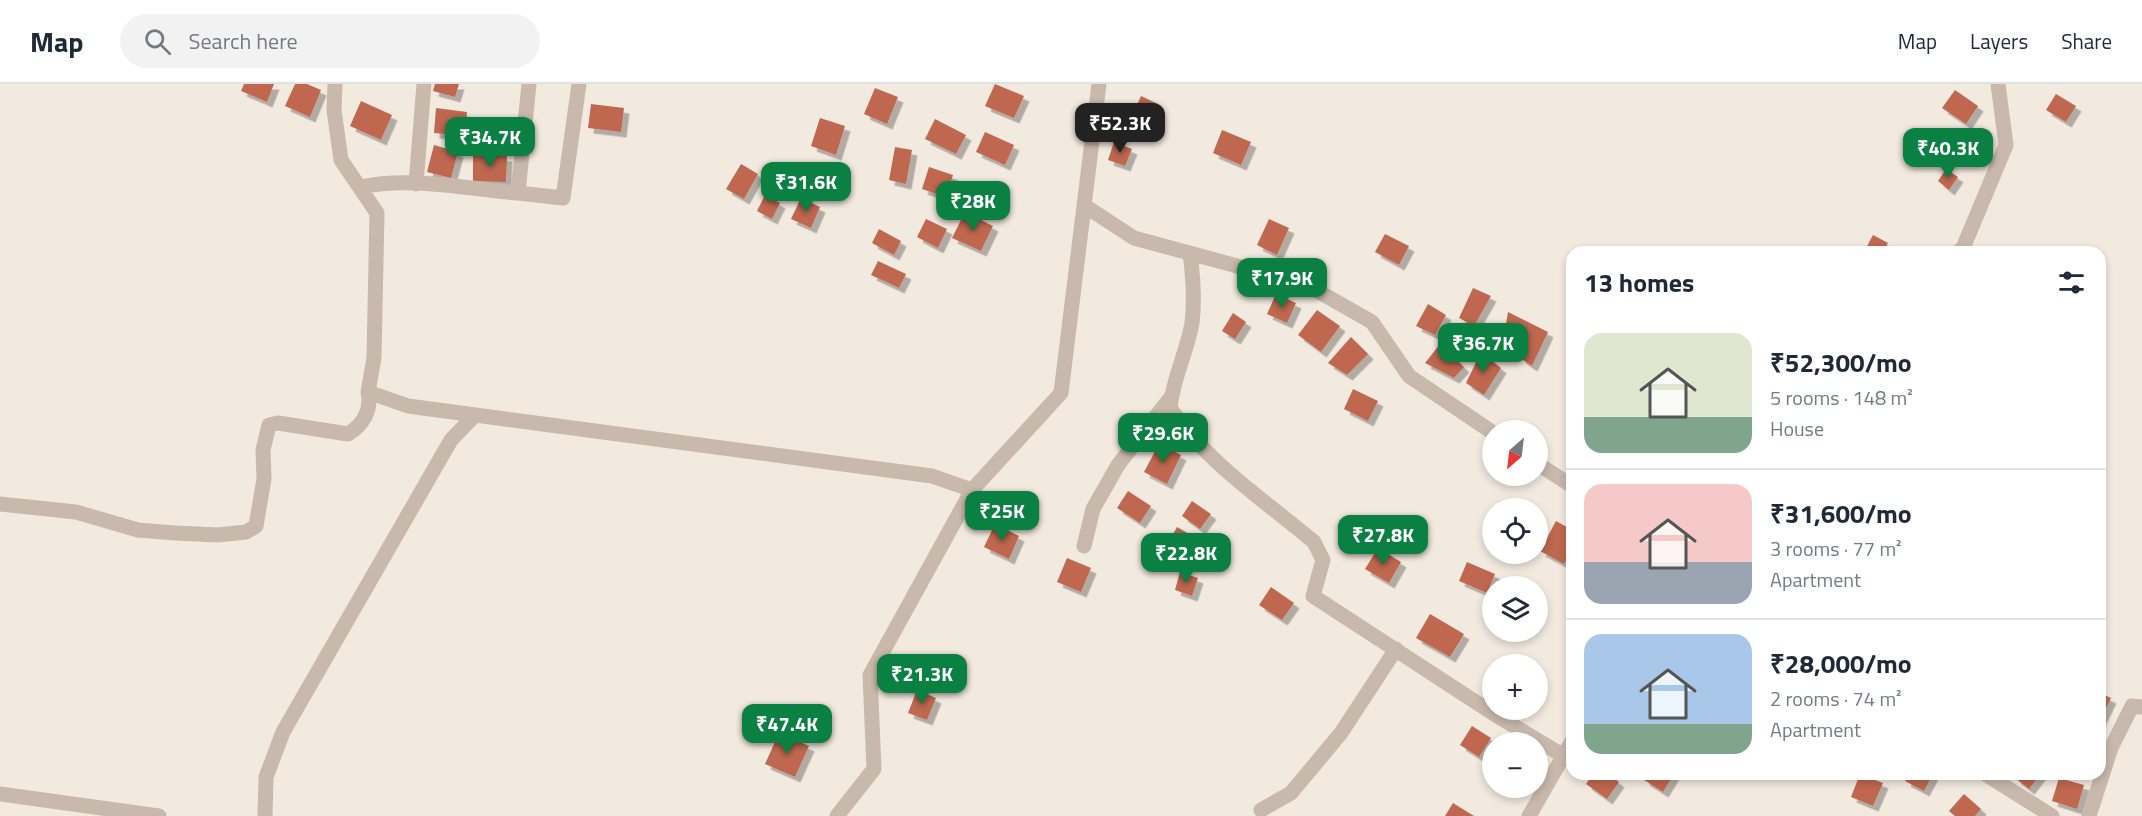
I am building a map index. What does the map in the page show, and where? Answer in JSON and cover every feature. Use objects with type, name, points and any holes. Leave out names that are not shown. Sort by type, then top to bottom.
[{"type":"street","points":[[0,504],[76,512],[138,530],[218,535],[246,532],[256,526],[261,507],[263,450],[269,425],[278,423],[348,434],[358,428],[370,402],[368,392],[374,358],[377,213],[362,187],[341,160],[334,110],[335,84]]},
{"type":"street","points":[[416,184],[424,84]]},
{"type":"street","points":[[518,194],[529,84]]},
{"type":"street","points":[[362,187],[381,183],[416,184],[563,198],[579,84]]},
{"type":"street","points":[[837,816],[874,769],[870,675],[972,490],[1061,393],[1099,84]]},
{"type":"street","points":[[1964,246],[2006,145],[1998,84]]},
{"type":"street","points":[[1084,206],[1134,238],[1307,285],[1372,321],[1409,376],[1482,425]]},
{"type":"street","points":[[1190,253],[1193,283],[1192,322],[1170,408],[1182,426],[1209,454],[1314,542],[1323,560],[1313,596],[1491,712],[1562,755]]},
{"type":"street","points":[[368,392],[408,406],[932,476],[972,490]]},
{"type":"street","points":[[1084,546],[1093,509],[1118,465],[1171,397]]},
{"type":"street","points":[[265,816],[266,777],[283,732],[451,440],[474,415]]},
{"type":"street","points":[[1548,470],[1566,482]]},
{"type":"street","points":[[1261,810],[1291,793],[1341,733],[1396,649]]},
{"type":"street","points":[[2106,763],[2111,748],[2132,706],[2142,707]]},
{"type":"street","points":[[1529,816],[1566,749]]},
{"type":"street","points":[[1995,780],[2052,816]]},
{"type":"street","points":[[2089,816],[2101,780]]},
{"type":"street","points":[[0,795],[159,816]]},
{"type":"building","points":[[244,84],[274,84],[267,102],[241,91]]},
{"type":"building","points":[[295,84],[307,84],[321,90],[310,117],[285,106]]},
{"type":"building","points":[[435,84],[459,84],[455,97],[433,91]]},
{"type":"building","points":[[995,84],[1024,96],[1014,118],[985,106]]},
{"type":"building","points":[[875,88],[898,97],[887,124],[864,114]]},
{"type":"building","points":[[1955,90],[1978,106],[1966,124],[1942,108]]},
{"type":"building","points":[[2056,94],[2076,106],[2066,122],[2046,110]]},
{"type":"building","points":[[1141,96],[1158,104],[1149,124],[1132,116]]},
{"type":"building","points":[[361,101],[392,115],[381,140],[350,126]]},
{"type":"building","points":[[591,104],[624,108],[621,132],[588,128]]},
{"type":"building","points":[[436,108],[467,112],[465,136],[434,133]]},
{"type":"building","points":[[820,118],[845,126],[836,155],[811,146]]},
{"type":"building","points":[[935,119],[966,135],[956,154],[925,139]]},
{"type":"building","points":[[1222,130],[1251,142],[1241,165],[1213,153]]},
{"type":"building","points":[[985,132],[1014,145],[1005,165],[976,152]]},
{"type":"building","points":[[1114,142],[1132,149],[1125,166],[1108,160]]},
{"type":"building","points":[[434,145],[458,152],[451,178],[427,172]]},
{"type":"building","points":[[895,147],[912,150],[906,184],[889,180]]},
{"type":"building","points":[[473,154],[507,156],[506,182],[473,181]]},
{"type":"building","points":[[741,164],[758,174],[744,199],[726,189]]},
{"type":"building","points":[[929,167],[953,175],[946,197],[922,189]]},
{"type":"building","points":[[1946,169],[1958,177],[1949,190],[1938,181]]},
{"type":"building","points":[[765,195],[780,203],[772,219],[757,211]]},
{"type":"building","points":[[801,198],[820,207],[811,228],[791,219]]},
{"type":"building","points":[[965,212],[993,226],[981,251],[952,238]]},
{"type":"building","points":[[926,219],[947,229],[938,248],[917,237]]},
{"type":"building","points":[[1269,219],[1289,228],[1277,255],[1257,245]]},
{"type":"building","points":[[879,229],[901,241],[894,255],[872,243]]},
{"type":"building","points":[[1385,234],[1409,246],[1399,265],[1375,252]]},
{"type":"building","points":[[1873,235],[1888,243],[1886,246],[1867,246]]},
{"type":"building","points":[[878,261],[906,274],[899,288],[871,275]]},
{"type":"building","points":[[1473,288],[1491,296],[1474,326],[1459,318]]},
{"type":"building","points":[[1276,294],[1296,303],[1287,323],[1267,314]]},
{"type":"building","points":[[1428,304],[1446,315],[1435,335],[1416,326]]},
{"type":"building","points":[[1317,310],[1340,326],[1321,352],[1298,335]]},
{"type":"building","points":[[1508,312],[1548,332],[1532,366],[1520,358],[1524,348],[1505,330]]},
{"type":"building","points":[[1233,313],[1246,322],[1235,339],[1222,331]]},
{"type":"building","points":[[1351,337],[1368,354],[1347,375],[1328,363]]},
{"type":"building","points":[[1440,344],[1464,367],[1454,378],[1425,363]]},
{"type":"building","points":[[1481,352],[1501,368],[1484,395],[1466,383]]},
{"type":"building","points":[[1353,389],[1378,401],[1368,421],[1344,409]]},
{"type":"building","points":[[1159,444],[1181,455],[1167,484],[1144,472]]},
{"type":"building","points":[[1128,491],[1151,506],[1140,523],[1117,508]]},
{"type":"building","points":[[1192,501],[1211,514],[1200,529],[1182,516]]},
{"type":"building","points":[[1556,521],[1566,527],[1564,564],[1548,555],[1548,536]]},
{"type":"building","points":[[995,524],[1019,536],[1009,559],[984,547]]},
{"type":"building","points":[[1177,527],[1198,539],[1188,557],[1167,545]]},
{"type":"building","points":[[1378,548],[1401,562],[1389,583],[1365,569]]},
{"type":"building","points":[[1067,558],[1091,568],[1081,592],[1057,582]]},
{"type":"building","points":[[1467,562],[1495,574],[1494,576],[1482,576],[1482,591],[1459,581]]},
{"type":"building","points":[[1180,572],[1198,578],[1192,596],[1175,590]]},
{"type":"building","points":[[1271,587],[1294,603],[1282,620],[1259,605]]},
{"type":"building","points":[[1430,614],[1464,634],[1450,657],[1416,638]]},
{"type":"building","points":[[918,656],[934,662],[927,680],[911,674]]},
{"type":"building","points":[[917,690],[936,698],[927,720],[908,713]]},
{"type":"building","points":[[2106,696],[2111,698],[2106,708]]},
{"type":"building","points":[[1472,726],[1482,732],[1482,752],[1479,757],[1460,745]]},
{"type":"building","points":[[779,733],[809,746],[795,777],[765,764]]},
{"type":"building","points":[[1589,780],[1616,780],[1619,782],[1607,799],[1586,784]]},
{"type":"building","points":[[1644,780],[1670,780],[1663,792]]},
{"type":"building","points":[[1858,780],[1875,780],[1883,783],[1873,806],[1851,797]]},
{"type":"building","points":[[1906,780],[1930,780],[1924,791]]},
{"type":"building","points":[[2018,780],[2036,780],[2029,789]]},
{"type":"building","points":[[2058,780],[2084,785],[2077,809],[2052,801]]},
{"type":"building","points":[[1964,794],[1981,809],[1975,816],[1955,816],[1949,811]]},
{"type":"building","points":[[1453,803],[1474,816],[1445,816]]}]
